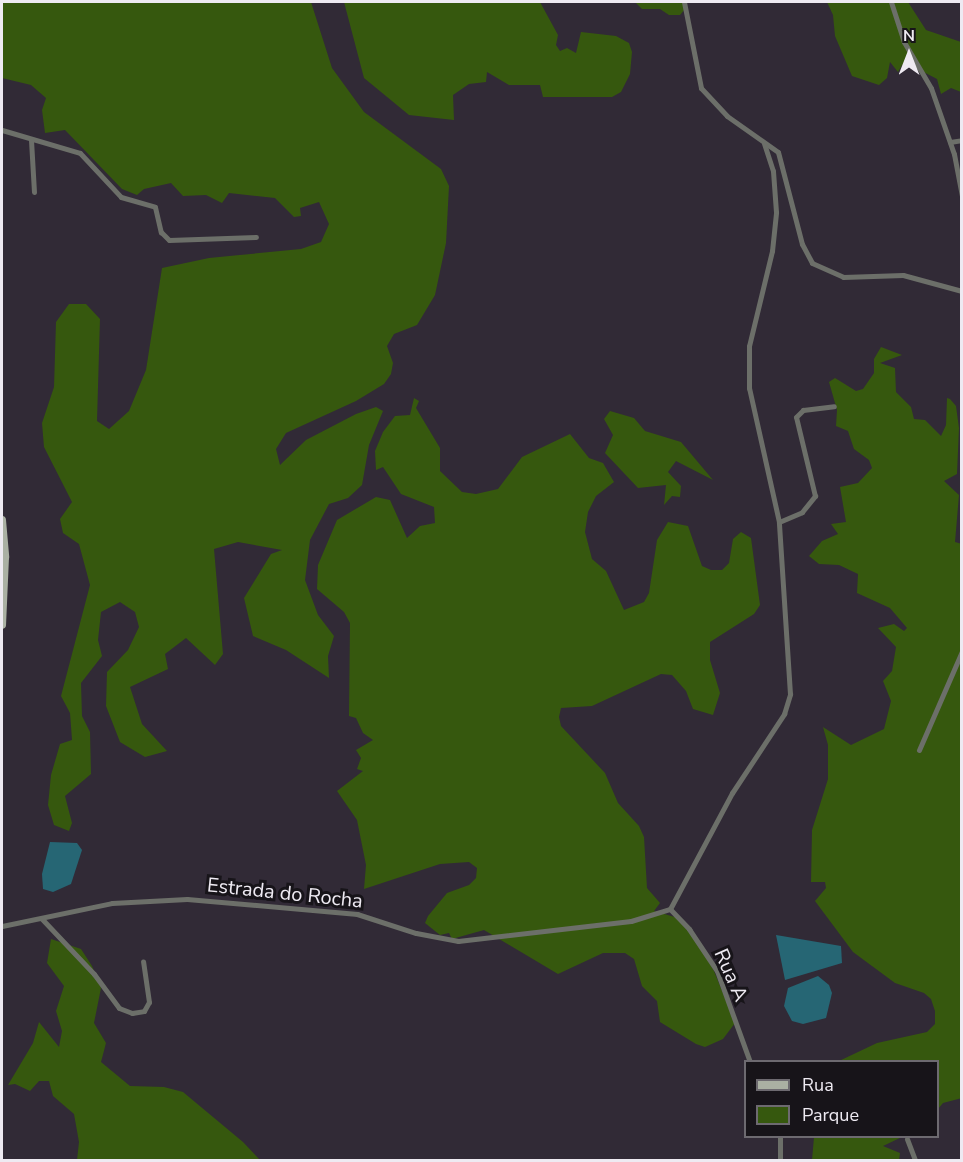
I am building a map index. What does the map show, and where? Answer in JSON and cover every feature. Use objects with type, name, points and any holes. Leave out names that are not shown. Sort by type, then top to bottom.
[{"type":"main road","points":[[2,520],[5,557],[2,625]]},
{"type":"street","points":[[684,2],[700,87],[726,116],[781,157],[802,244],[820,269],[843,277],[923,278],[962,291]]},
{"type":"street","points":[[891,2],[904,42],[931,88],[950,142],[962,196]]},
{"type":"street","points":[[2,130],[31,140],[75,149],[121,197],[156,207],[161,232],[169,240],[256,237]]},
{"type":"street","points":[[31,140],[33,192]]},
{"type":"street","points":[[950,142],[962,141]]},
{"type":"street","points":[[670,909],[732,793],[788,704],[790,682],[779,522],[751,405],[748,366],[776,212],[773,171],[764,143]]},
{"type":"street","points":[[779,522],[802,512],[815,496],[796,417],[803,410],[834,406]]},
{"type":"street","points":[[919,750],[962,651]]},
{"type":"street","name":"Estrada do Rocha","points":[[2,926],[112,903],[187,899],[357,914],[416,933],[458,940],[630,921],[670,909]]},
{"type":"street","name":"Rua A","points":[[670,909],[690,929],[717,970],[749,1060]]},
{"type":"street","points":[[42,919],[94,974],[119,1008],[132,1013],[144,1011],[149,1002],[143,961]]},
{"type":"street","points":[[780,1138],[780,1161]]},
{"type":"street","points":[[907,1139],[915,1161]]},
{"type":"green space","points":[[2,2],[311,2],[332,68],[364,112],[441,169],[449,186],[446,243],[435,295],[417,325],[394,334],[387,346],[393,363],[391,374],[384,384],[356,401],[286,433],[276,449],[280,465],[306,440],[356,414],[376,407],[383,411],[369,445],[362,485],[348,498],[329,504],[310,540],[305,580],[318,615],[334,636],[328,656],[329,678],[286,650],[253,636],[244,598],[271,554],[282,550],[238,542],[214,549],[223,654],[215,665],[186,638],[165,654],[168,669],[130,687],[142,724],[167,751],[145,757],[120,742],[106,706],[107,672],[128,650],[139,627],[135,612],[120,602],[101,612],[98,640],[102,656],[81,683],[82,716],[90,732],[91,774],[65,796],[72,823],[69,831],[54,825],[48,805],[51,775],[60,744],[72,740],[70,713],[61,696],[90,585],[79,544],[63,533],[60,519],[72,502],[44,447],[42,423],[54,387],[56,322],[69,304],[86,304],[100,319],[97,421],[109,429],[129,411],[146,370],[162,268],[209,258],[301,249],[321,242],[329,224],[319,202],[300,208],[301,216],[294,217],[275,198],[229,193],[222,203],[206,195],[183,196],[171,183],[144,189],[137,195],[122,189],[65,130],[45,133],[42,110],[46,98],[31,85],[2,78]]},
{"type":"green space","points":[[344,2],[540,2],[558,35],[556,45],[560,51],[567,48],[576,53],[581,32],[616,36],[629,43],[632,52],[630,74],[621,92],[612,97],[543,97],[540,85],[509,85],[487,72],[486,82],[469,84],[453,95],[454,120],[409,115],[364,78]]},
{"type":"green space","points":[[635,2],[683,2],[685,9],[680,15],[669,15],[660,9],[642,9]]},
{"type":"green space","points":[[827,2],[908,2],[926,30],[961,42],[961,92],[951,88],[941,94],[937,79],[914,67],[902,65],[898,72],[890,62],[887,78],[879,85],[852,76],[835,36],[833,15]]},
{"type":"green space","points":[[881,347],[902,355],[880,363],[895,368],[896,392],[911,407],[914,419],[925,420],[941,436],[946,425],[947,398],[956,406],[959,428],[957,474],[944,481],[959,495],[955,542],[962,544],[962,1098],[943,1103],[939,1108],[939,1060],[841,1060],[877,1043],[927,1032],[935,1024],[935,1011],[931,999],[924,993],[895,983],[853,952],[815,901],[826,888],[825,882],[811,882],[812,830],[828,779],[828,745],[823,727],[851,745],[884,729],[891,701],[883,681],[892,671],[896,647],[878,628],[894,624],[904,631],[907,628],[890,608],[857,593],[858,574],[839,565],[819,564],[809,556],[822,541],[838,534],[831,524],[846,522],[840,487],[858,483],[872,468],[869,460],[854,449],[848,431],[836,426],[837,410],[829,382],[835,378],[856,391],[863,389],[874,373],[874,359]]},
{"type":"green space","points":[[414,398],[419,401],[416,408],[440,448],[440,471],[462,492],[476,494],[498,489],[522,457],[570,434],[589,458],[603,463],[614,482],[596,496],[588,512],[585,532],[592,559],[606,571],[624,610],[644,602],[649,593],[657,540],[668,522],[688,526],[702,566],[711,570],[722,570],[729,563],[733,539],[741,532],[751,538],[760,605],[754,614],[710,642],[710,660],[720,693],[713,715],[693,709],[686,691],[672,675],[661,674],[592,706],[561,708],[559,717],[561,726],[605,773],[618,803],[639,826],[644,837],[647,888],[660,903],[654,911],[678,918],[688,926],[714,971],[735,1023],[723,1039],[705,1047],[660,1022],[657,1001],[642,986],[634,959],[625,953],[603,953],[558,974],[484,930],[452,939],[449,933],[440,935],[425,923],[447,893],[469,885],[476,878],[477,868],[469,862],[440,864],[364,889],[366,865],[357,820],[337,791],[363,771],[357,769],[361,758],[356,750],[373,740],[363,733],[356,718],[349,716],[350,623],[344,612],[317,589],[318,565],[337,520],[376,497],[390,500],[407,538],[420,526],[435,523],[434,507],[401,494],[383,467],[376,470],[375,451],[383,432],[395,416],[410,415]]},
{"type":"green space","points":[[610,411],[634,418],[645,431],[681,442],[713,480],[676,461],[668,472],[681,486],[680,497],[672,496],[664,505],[666,485],[638,488],[605,453],[613,435],[604,419]]},
{"type":"green space","points":[[51,939],[81,949],[92,966],[101,988],[94,1023],[106,1043],[101,1062],[130,1086],[164,1087],[183,1092],[243,1142],[260,1160],[77,1160],[79,1142],[74,1114],[53,1096],[49,1081],[39,1081],[30,1091],[15,1084],[8,1085],[33,1043],[39,1022],[59,1047],[62,1031],[56,1011],[64,986],[47,963]]},
{"type":"green space","points":[[814,1138],[900,1138],[883,1146],[900,1153],[899,1160],[812,1160]]},
{"type":"water","points":[[50,842],[77,843],[82,850],[71,884],[53,892],[43,889],[42,874]]},
{"type":"water","points":[[776,935],[841,946],[842,963],[785,980]]},
{"type":"water","points":[[818,976],[829,985],[832,993],[826,1018],[803,1024],[792,1021],[784,1006],[788,988]]}]
